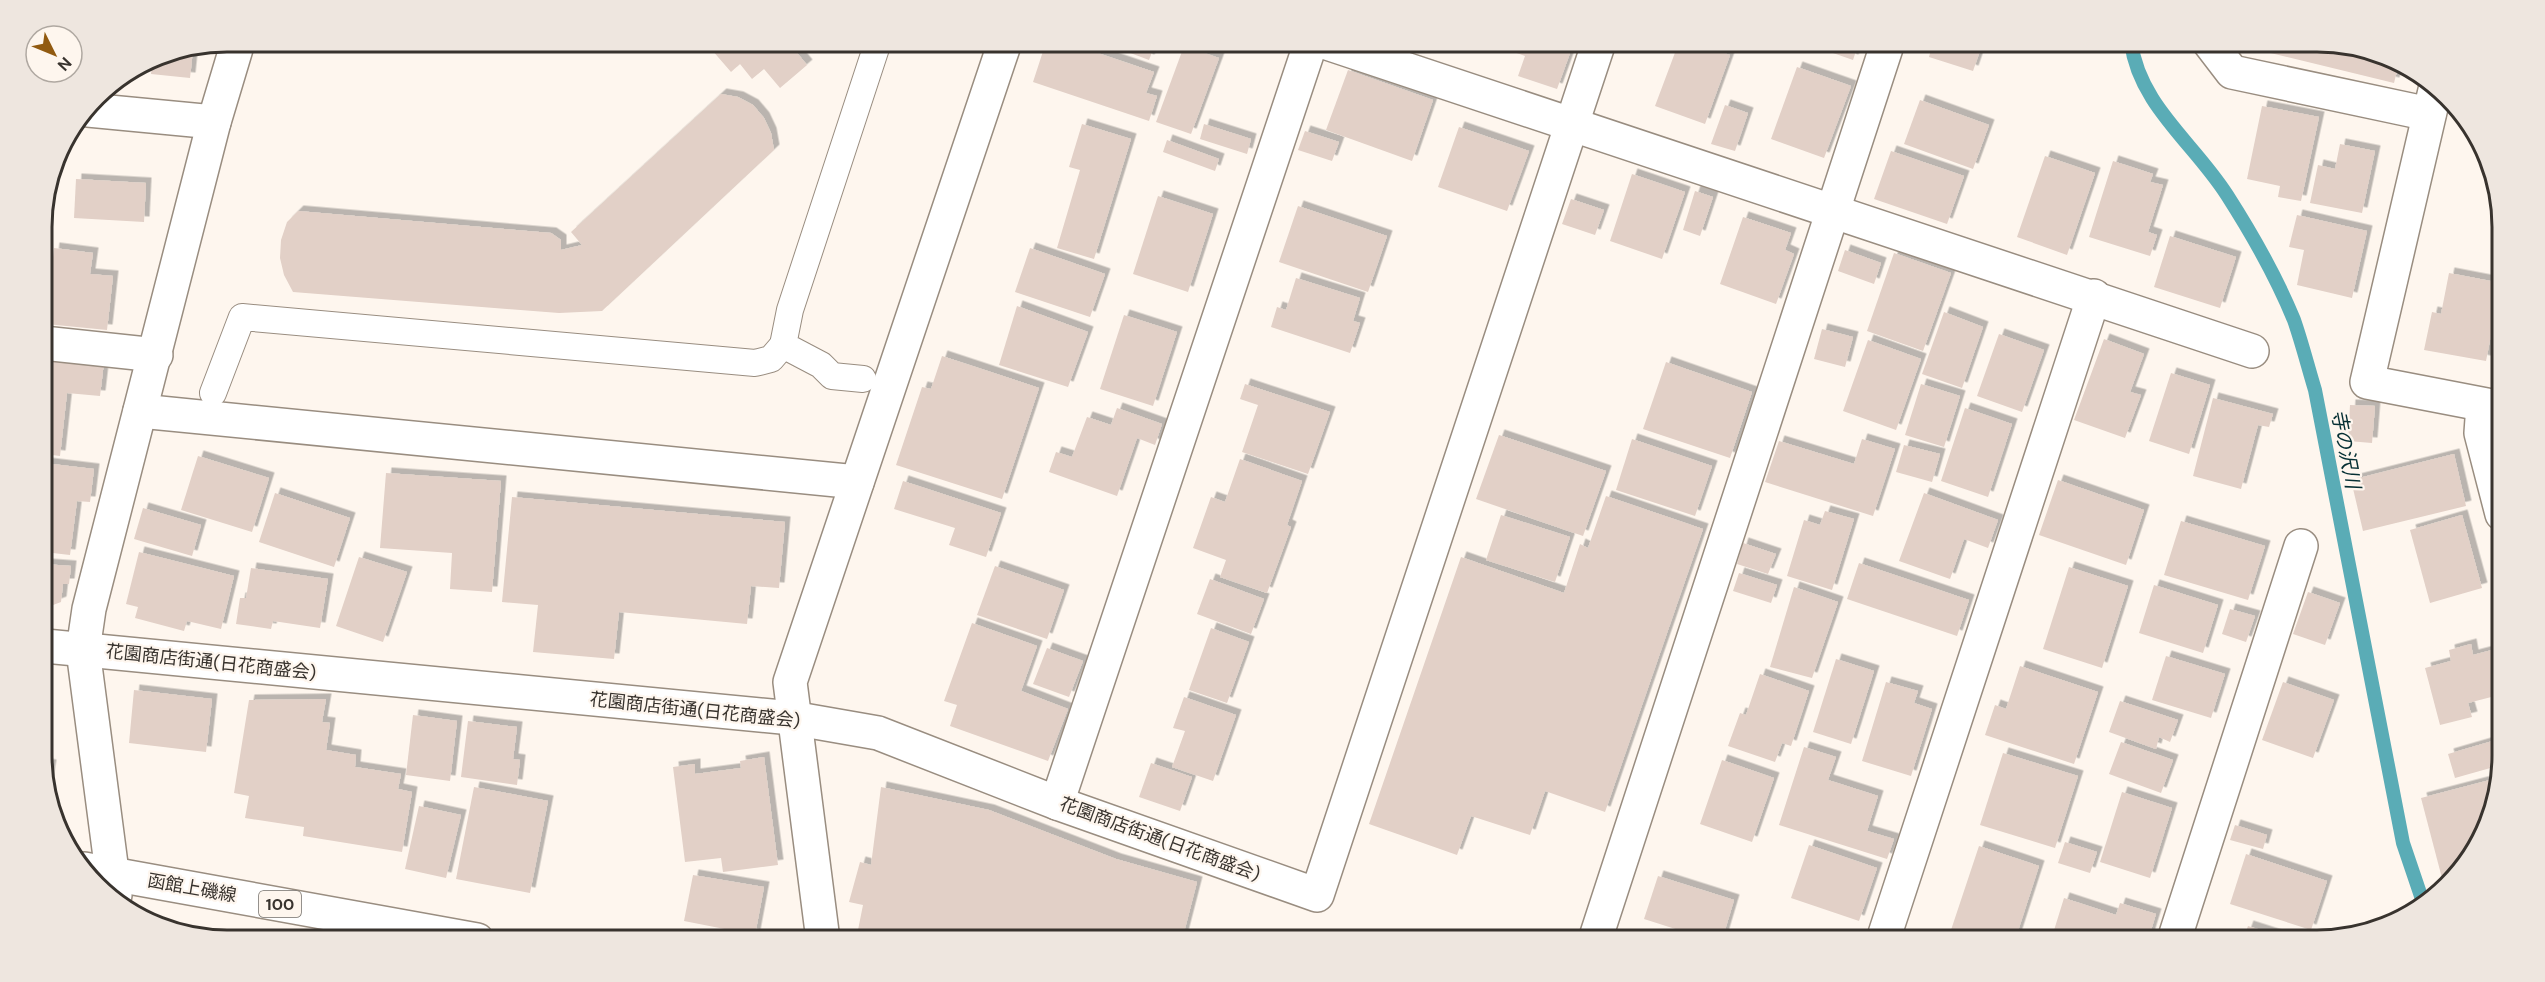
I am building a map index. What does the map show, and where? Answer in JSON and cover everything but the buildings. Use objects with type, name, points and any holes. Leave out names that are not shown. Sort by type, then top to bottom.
[{"type":"street","points":[[104,878],[83,650],[89,609],[214,122],[235,52]]},
{"type":"street","points":[[822,930],[792,718],[790,682],[1002,52]]},
{"type":"street","points":[[1057,803],[1308,52]]},
{"type":"street","points":[[1353,52],[1571,126],[2094,296],[2252,351]]},
{"type":"street","points":[[1571,126],[1596,52]]},
{"type":"street","points":[[1598,929],[1885,52]]},
{"type":"street","points":[[2217,52],[2232,72],[2432,100],[2367,382],[2492,406]]},
{"type":"street","points":[[98,111],[214,122]]},
{"type":"street","name":"花園商店街通(日花商盛会)","points":[[53,647],[792,718],[878,733],[1057,803],[1317,895],[1571,126]]},
{"type":"street","points":[[1887,929],[2094,296]]},
{"type":"street","points":[[53,344],[156,355]]},
{"type":"street","points":[[2492,408],[2481,433],[2492,475]]},
{"type":"street","points":[[140,411],[857,482]]},
{"type":"street","points":[[2178,929],[2301,546]]},
{"type":"street","name":"函館上磯線","points":[[105,879],[415,930]]},
{"type":"lane","points":[[213,393],[242,317],[755,363],[771,360],[783,345],[790,310],[875,52]]},
{"type":"lane","points":[[783,345],[821,365],[832,376],[863,380]]},
{"type":"waterway","name":"寺の沢川","points":[[2133,52],[2136,65],[2156,104],[2227,195],[2263,256],[2294,320],[2315,390],[2403,843],[2421,896]]}]
